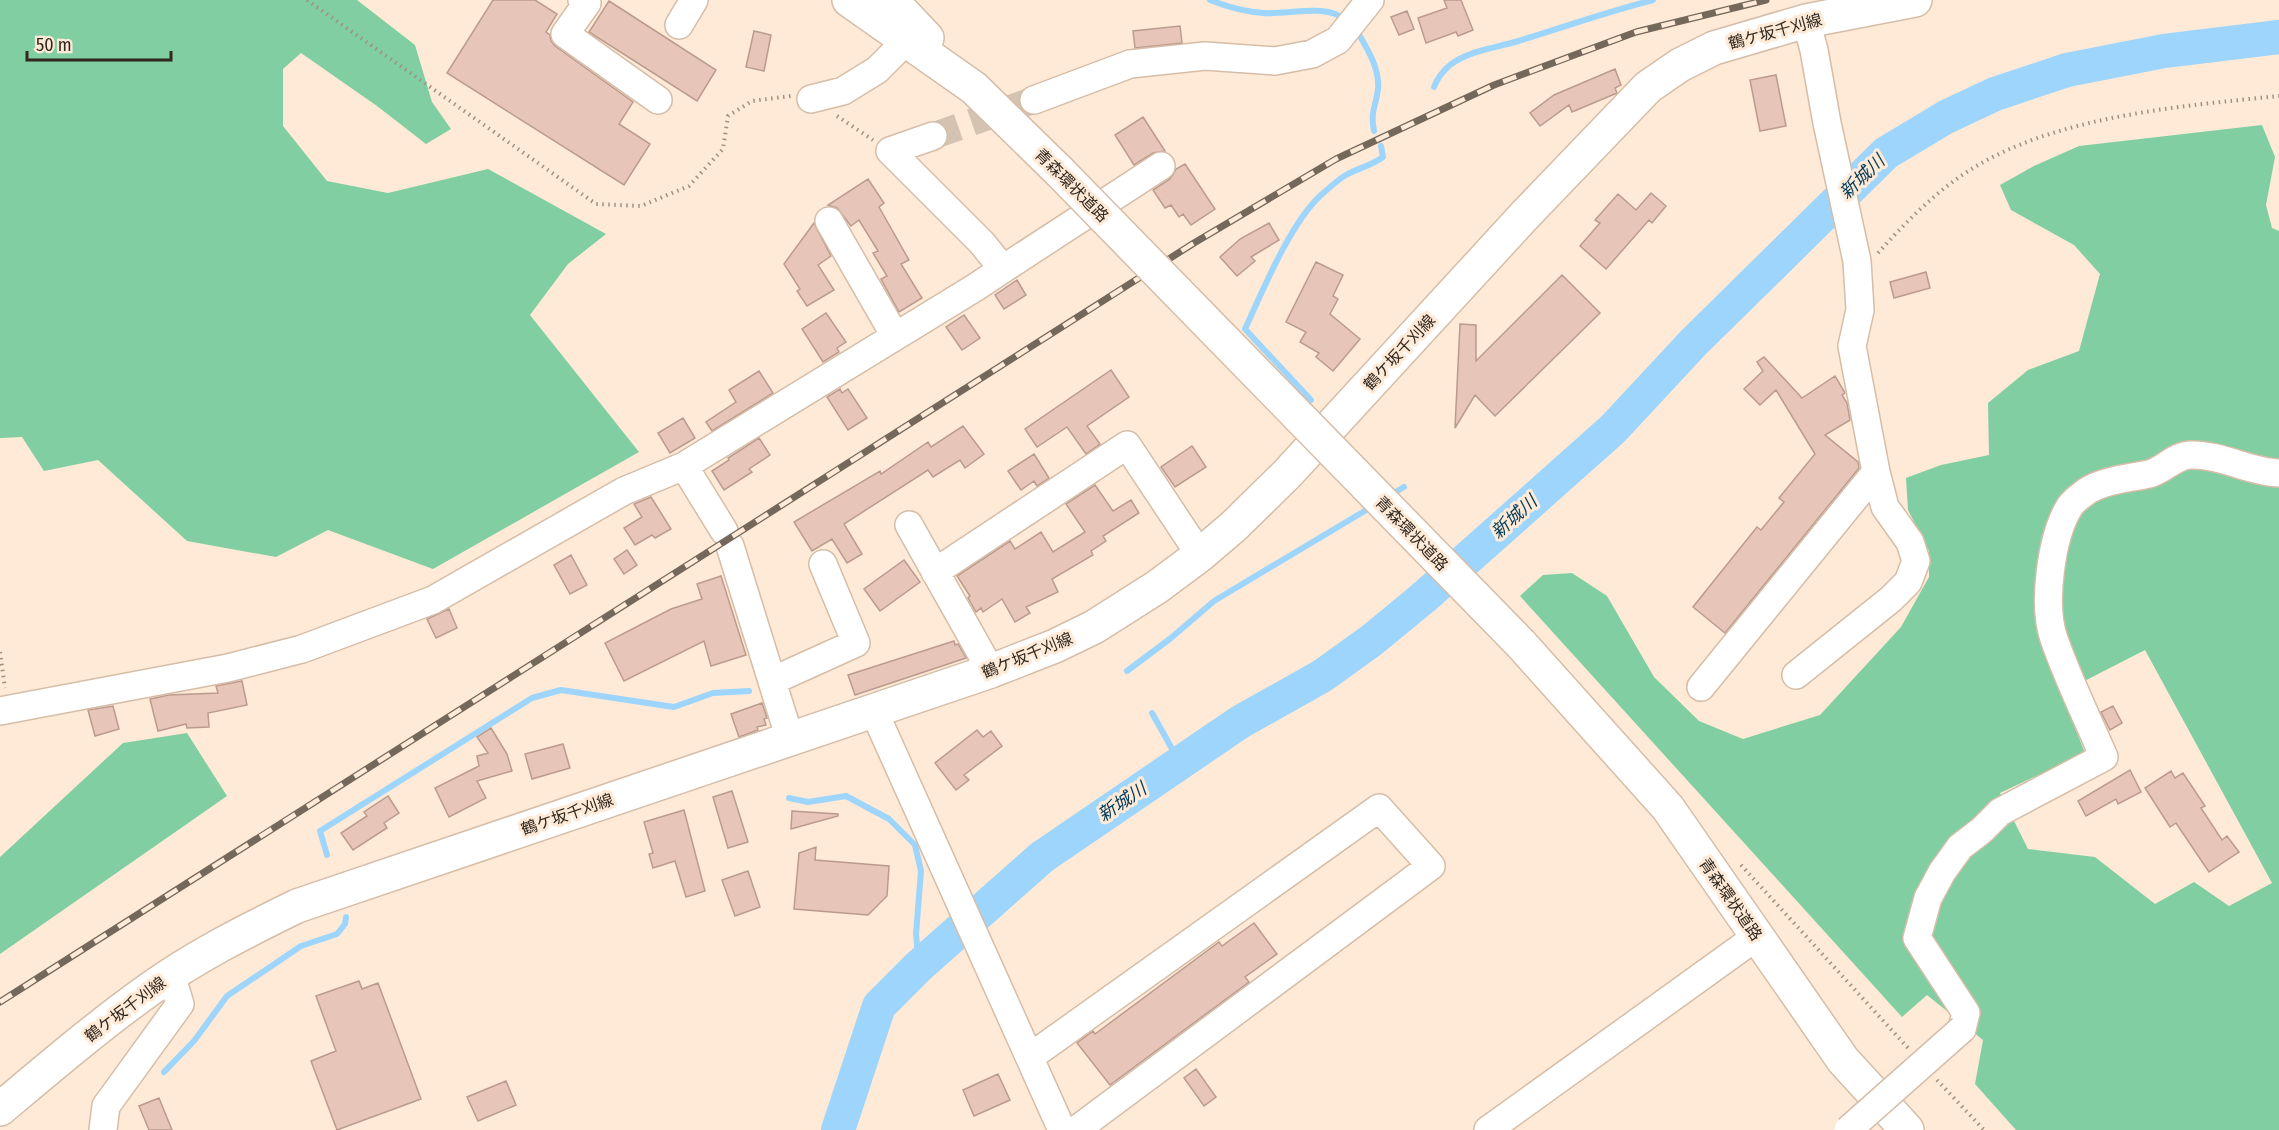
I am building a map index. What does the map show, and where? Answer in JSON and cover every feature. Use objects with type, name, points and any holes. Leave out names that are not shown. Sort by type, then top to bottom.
[{"type":"main road","name":"青森環状道路","points":[[849,0],[974,88],[1059,171],[1521,644],[1668,808],[1843,1060],[1907,1130]]},
{"type":"main road","points":[[891,0],[974,88]]},
{"type":"main road","name":"鶴ケ坂千刈線","points":[[0,1109],[90,1034],[171,975],[233,937],[297,906],[873,709],[991,671],[1055,646],[1094,627],[1157,587],[1234,526],[1287,474],[1526,214],[1648,87],[1680,65],[1714,48],[1806,21],[1915,0]]},
{"type":"street","points":[[582,0],[586,3],[565,34],[658,100]]},
{"type":"street","points":[[680,25],[694,0]]},
{"type":"street","points":[[1034,100],[1130,64],[1205,56],[1275,62],[1312,54],[1338,40],[1370,0]]},
{"type":"street","points":[[1796,675],[1891,599],[1908,582],[1916,561],[1910,542],[1885,507],[1876,472],[1852,346],[1860,310],[1857,268],[1814,50],[1806,21]]},
{"type":"street","points":[[811,99],[843,91],[877,70],[906,41]]},
{"type":"street","points":[[933,136],[890,152],[982,243],[1003,269]]},
{"type":"street","points":[[4,710],[228,668],[311,646],[433,600],[624,491],[684,466],[1003,269],[1161,166]]},
{"type":"street","points":[[829,221],[895,336]]},
{"type":"street","points":[[935,572],[1127,445],[1200,555]]},
{"type":"street","points":[[1848,1130],[1962,1029],[1966,1013],[1917,938],[1928,898],[1942,872],[1960,847],[2001,812],[2104,757],[2053,637],[2049,600],[2051,567],[2055,539],[2071,504],[2089,490],[2117,480],[2153,473],[2167,463],[2187,455],[2209,457],[2265,472],[2279,473]]},
{"type":"street","points":[[684,466],[727,538],[790,739]]},
{"type":"street","points":[[1701,687],[1876,472]]},
{"type":"street","points":[[909,525],[991,671]]},
{"type":"street","points":[[772,681],[856,643],[823,564]]},
{"type":"street","points":[[873,709],[1062,1130]]},
{"type":"street","points":[[1030,1057],[1379,808],[1431,866],[1076,1130]]},
{"type":"street","points":[[1488,1130],[1756,937]]},
{"type":"street","points":[[103,1130],[106,1106],[180,1004],[171,975]]},
{"type":"path","points":[[307,0],[596,204],[641,206],[689,186],[723,149],[728,116],[752,101],[804,94],[890,152]]},
{"type":"path","points":[[1857,268],[1943,188],[1971,169],[2019,145],[2090,122],[2186,105],[2279,96]]},
{"type":"path","points":[[0,652],[4,710]]},
{"type":"path","points":[[1739,863],[1916,1056]]},
{"type":"path","points":[[1932,1073],[1984,1130]]},
{"type":"green space","points":[[0,0],[357,0],[415,45],[432,102],[451,129],[426,144],[377,106],[301,53],[283,69],[283,126],[327,181],[388,193],[488,169],[606,234],[568,264],[530,315],[639,452],[433,569],[328,530],[276,557],[187,541],[98,460],[44,471],[22,437],[0,438]]},
{"type":"green space","points":[[2262,125],[2275,157],[2266,205],[2272,228],[2279,231],[2279,1130],[2016,1130],[1975,1084],[1983,1040],[1927,995],[1902,1017],[1520,596],[1543,575],[1572,573],[1607,596],[1654,677],[1699,721],[1743,739],[1820,715],[1901,627],[1929,577],[1929,551],[1908,510],[1906,478],[1941,465],[1989,455],[1988,403],[2028,370],[2079,351],[2100,274],[2074,245],[2011,210],[2000,185],[2034,166],[2079,146]],"holes":[[[2145,650],[2272,883],[2229,906],[2194,882],[2155,904],[2095,857],[2028,849],[2000,793],[2085,753],[2061,693]]]},
{"type":"green space","points":[[187,733],[227,796],[0,954],[0,857],[123,743]]},
{"type":"building","points":[[493,0],[535,0],[557,14],[546,32],[555,46],[633,102],[619,124],[650,144],[624,185],[447,73]]},
{"type":"building","points":[[1444,0],[1461,0],[1473,30],[1458,36],[1456,32],[1426,43],[1418,18],[1447,8]]},
{"type":"building","points":[[609,1],[716,70],[697,101],[589,32]]},
{"type":"building","points":[[1407,11],[1414,29],[1399,35],[1391,17]]},
{"type":"building","points":[[1180,26],[1182,43],[1135,48],[1133,31]]},
{"type":"building","points":[[754,31],[771,35],[764,71],[746,67]]},
{"type":"building","points":[[1615,69],[1621,85],[1615,88],[1617,93],[1572,112],[1569,105],[1540,126],[1530,113],[1554,95]]},
{"type":"building","points":[[1776,75],[1786,126],[1760,131],[1750,80]]},
{"type":"building","points":[[1143,117],[1165,151],[1153,153],[1134,165],[1115,135]]},
{"type":"building","points":[[1185,164],[1215,209],[1191,225],[1183,214],[1179,217],[1171,205],[1165,208],[1153,190],[1170,179],[1176,169]]},
{"type":"building","points":[[868,179],[884,203],[879,207],[909,260],[901,264],[922,298],[899,312],[881,279],[887,276],[873,253],[878,251],[859,220],[851,226],[837,208],[828,205]]},
{"type":"building","points":[[1651,193],[1666,206],[1652,223],[1649,220],[1606,269],[1580,246],[1600,223],[1595,220],[1618,194],[1636,210]]},
{"type":"building","points":[[814,223],[831,256],[818,265],[834,290],[807,306],[797,291],[800,289],[784,264]]},
{"type":"building","points":[[1269,223],[1279,240],[1251,257],[1255,261],[1237,276],[1220,257],[1240,239]]},
{"type":"building","points":[[1316,262],[1343,275],[1333,296],[1338,299],[1330,314],[1360,339],[1333,371],[1316,357],[1319,353],[1300,342],[1306,332],[1286,322]]},
{"type":"building","points":[[1926,272],[1930,288],[1894,298],[1890,282]]},
{"type":"building","points":[[1562,275],[1600,313],[1495,416],[1475,395],[1455,428],[1460,324],[1476,325],[1476,361]]},
{"type":"building","points":[[1017,280],[1026,295],[1004,309],[995,295]]},
{"type":"building","points":[[826,313],[846,342],[837,348],[839,352],[823,362],[802,329]]},
{"type":"building","points":[[964,315],[980,338],[962,350],[946,327]]},
{"type":"building","points":[[1764,357],[1802,398],[1835,376],[1845,393],[1842,395],[1847,403],[1850,420],[1825,435],[1858,462],[1859,468],[1725,633],[1693,607],[1757,527],[1761,530],[1784,502],[1779,498],[1815,454],[1776,390],[1760,405],[1744,389],[1763,371],[1757,362]]},
{"type":"building","points":[[1111,370],[1129,397],[1087,426],[1100,444],[1086,454],[1067,427],[1037,447],[1025,429]]},
{"type":"building","points":[[759,371],[773,393],[712,431],[706,422],[736,402],[729,390]]},
{"type":"building","points":[[840,389],[842,393],[848,389],[867,418],[848,430],[827,397]]},
{"type":"building","points":[[683,418],[695,438],[670,453],[658,433]]},
{"type":"building","points":[[963,426],[984,454],[965,468],[960,460],[933,477],[928,470],[844,524],[862,554],[847,563],[832,539],[812,551],[794,522],[880,471],[881,474],[928,442],[931,447]]},
{"type":"building","points":[[759,438],[770,455],[749,469],[752,472],[724,490],[712,471]]},
{"type":"building","points":[[1192,446],[1206,467],[1175,487],[1161,467]]},
{"type":"building","points":[[1034,454],[1049,478],[1037,486],[1034,481],[1021,490],[1008,471]]},
{"type":"building","points":[[1095,485],[1113,511],[1131,500],[1139,513],[1103,536],[1106,541],[1091,551],[1093,555],[1052,579],[1058,592],[1026,607],[1030,613],[1015,622],[1002,599],[983,612],[981,608],[976,612],[968,598],[970,596],[957,576],[1010,541],[1015,549],[1041,532],[1053,552],[1085,532],[1066,504]]},
{"type":"building","points":[[651,497],[671,529],[655,538],[652,535],[635,545],[624,528],[642,517],[634,504]]},
{"type":"building","points":[[627,550],[637,565],[624,574],[614,559]]},
{"type":"building","points":[[571,555],[587,585],[570,594],[554,565]]},
{"type":"building","points":[[904,560],[920,582],[880,611],[864,589]]},
{"type":"building","points":[[721,576],[746,655],[711,666],[704,641],[624,681],[605,643],[671,609],[702,599],[697,584]]},
{"type":"building","points":[[449,609],[457,628],[436,638],[427,619]]},
{"type":"building","points":[[954,641],[966,658],[855,695],[848,675]]},
{"type":"building","points":[[242,681],[247,705],[208,713],[209,727],[187,728],[186,724],[158,731],[150,699],[169,695],[218,693],[216,686]]},
{"type":"building","points":[[762,703],[767,718],[764,719],[766,725],[757,727],[758,730],[739,737],[731,714]]},
{"type":"building","points":[[113,706],[119,729],[95,736],[88,710]]},
{"type":"building","points":[[2113,706],[2122,723],[2110,730],[2101,712]]},
{"type":"building","points":[[491,728],[507,754],[512,771],[477,781],[486,798],[449,817],[435,788],[479,766],[477,756],[488,753],[477,737]]},
{"type":"building","points":[[977,730],[983,737],[991,731],[1002,746],[964,775],[969,780],[956,790],[935,763]]},
{"type":"building","points":[[563,744],[570,768],[532,779],[525,754]]},
{"type":"building","points":[[2130,770],[2141,792],[2118,804],[2116,799],[2086,816],[2078,801]]},
{"type":"building","points":[[2171,771],[2175,778],[2183,773],[2205,806],[2201,808],[2222,840],[2227,836],[2239,852],[2209,872],[2176,823],[2170,827],[2145,788]]},
{"type":"building","points":[[732,791],[748,842],[728,848],[713,797]]},
{"type":"building","points":[[388,796],[399,813],[384,823],[387,828],[353,850],[341,833],[367,816],[364,812]]},
{"type":"building","points":[[684,810],[705,891],[686,897],[675,861],[653,868],[649,854],[653,853],[644,822]]},
{"type":"building","points":[[792,811],[838,814],[838,816],[791,829]]},
{"type":"building","points":[[816,847],[815,860],[889,866],[887,896],[868,915],[794,909],[799,853]]},
{"type":"building","points":[[748,871],[760,907],[735,916],[722,880]]},
{"type":"building","points":[[1254,923],[1277,954],[1245,977],[1249,982],[1110,1085],[1077,1043],[1093,1031],[1095,1034],[1219,942],[1222,946]]},
{"type":"building","points":[[359,981],[362,989],[378,983],[421,1099],[337,1130],[311,1061],[336,1051],[316,996]]},
{"type":"building","points":[[1196,1069],[1216,1097],[1204,1106],[1184,1078]]},
{"type":"building","points":[[998,1074],[1010,1100],[974,1116],[963,1090]]},
{"type":"building","points":[[506,1081],[516,1105],[478,1121],[467,1097]]},
{"type":"building","points":[[159,1098],[172,1130],[149,1130],[139,1106]]},
{"type":"waterway","points":[[1210,0],[1257,12],[1328,12],[1345,20]]},
{"type":"waterway","points":[[1434,87],[1447,67],[1465,56],[1653,0]]},
{"type":"waterway","points":[[1357,31],[1377,74],[1374,131]]},
{"type":"waterway","name":"新城川","points":[[838,1130],[879,1006],[919,966],[1042,857],[1240,722],[1322,676],[1372,640],[1423,598],[1613,429],[1693,343],[1886,153],[1946,117],[1995,94],[2067,70],[2164,51],[2279,37]]},
{"type":"waterway","points":[[1311,400],[1245,329],[1278,258],[1309,208],[1343,177],[1383,157],[1381,146]]},
{"type":"waterway","points":[[1389,496],[1404,487]]},
{"type":"waterway","points":[[1127,671],[1171,638],[1214,601],[1373,506]]},
{"type":"waterway","points":[[327,855],[320,831],[532,698],[561,690],[674,707],[713,693],[749,691]]},
{"type":"waterway","points":[[1152,713],[1180,763]]},
{"type":"waterway","points":[[789,798],[808,802],[846,796],[889,819],[915,845],[921,871],[916,934],[919,966]]},
{"type":"waterway","points":[[164,1072],[194,1041],[227,996],[301,946],[337,934],[345,924],[346,917]]},
{"type":"tunnel","points":[[933,136],[1034,100]]},
{"type":"railway","points":[[0,1002],[1194,243],[1336,159],[1494,85],[1636,32],[1766,0]]}]
